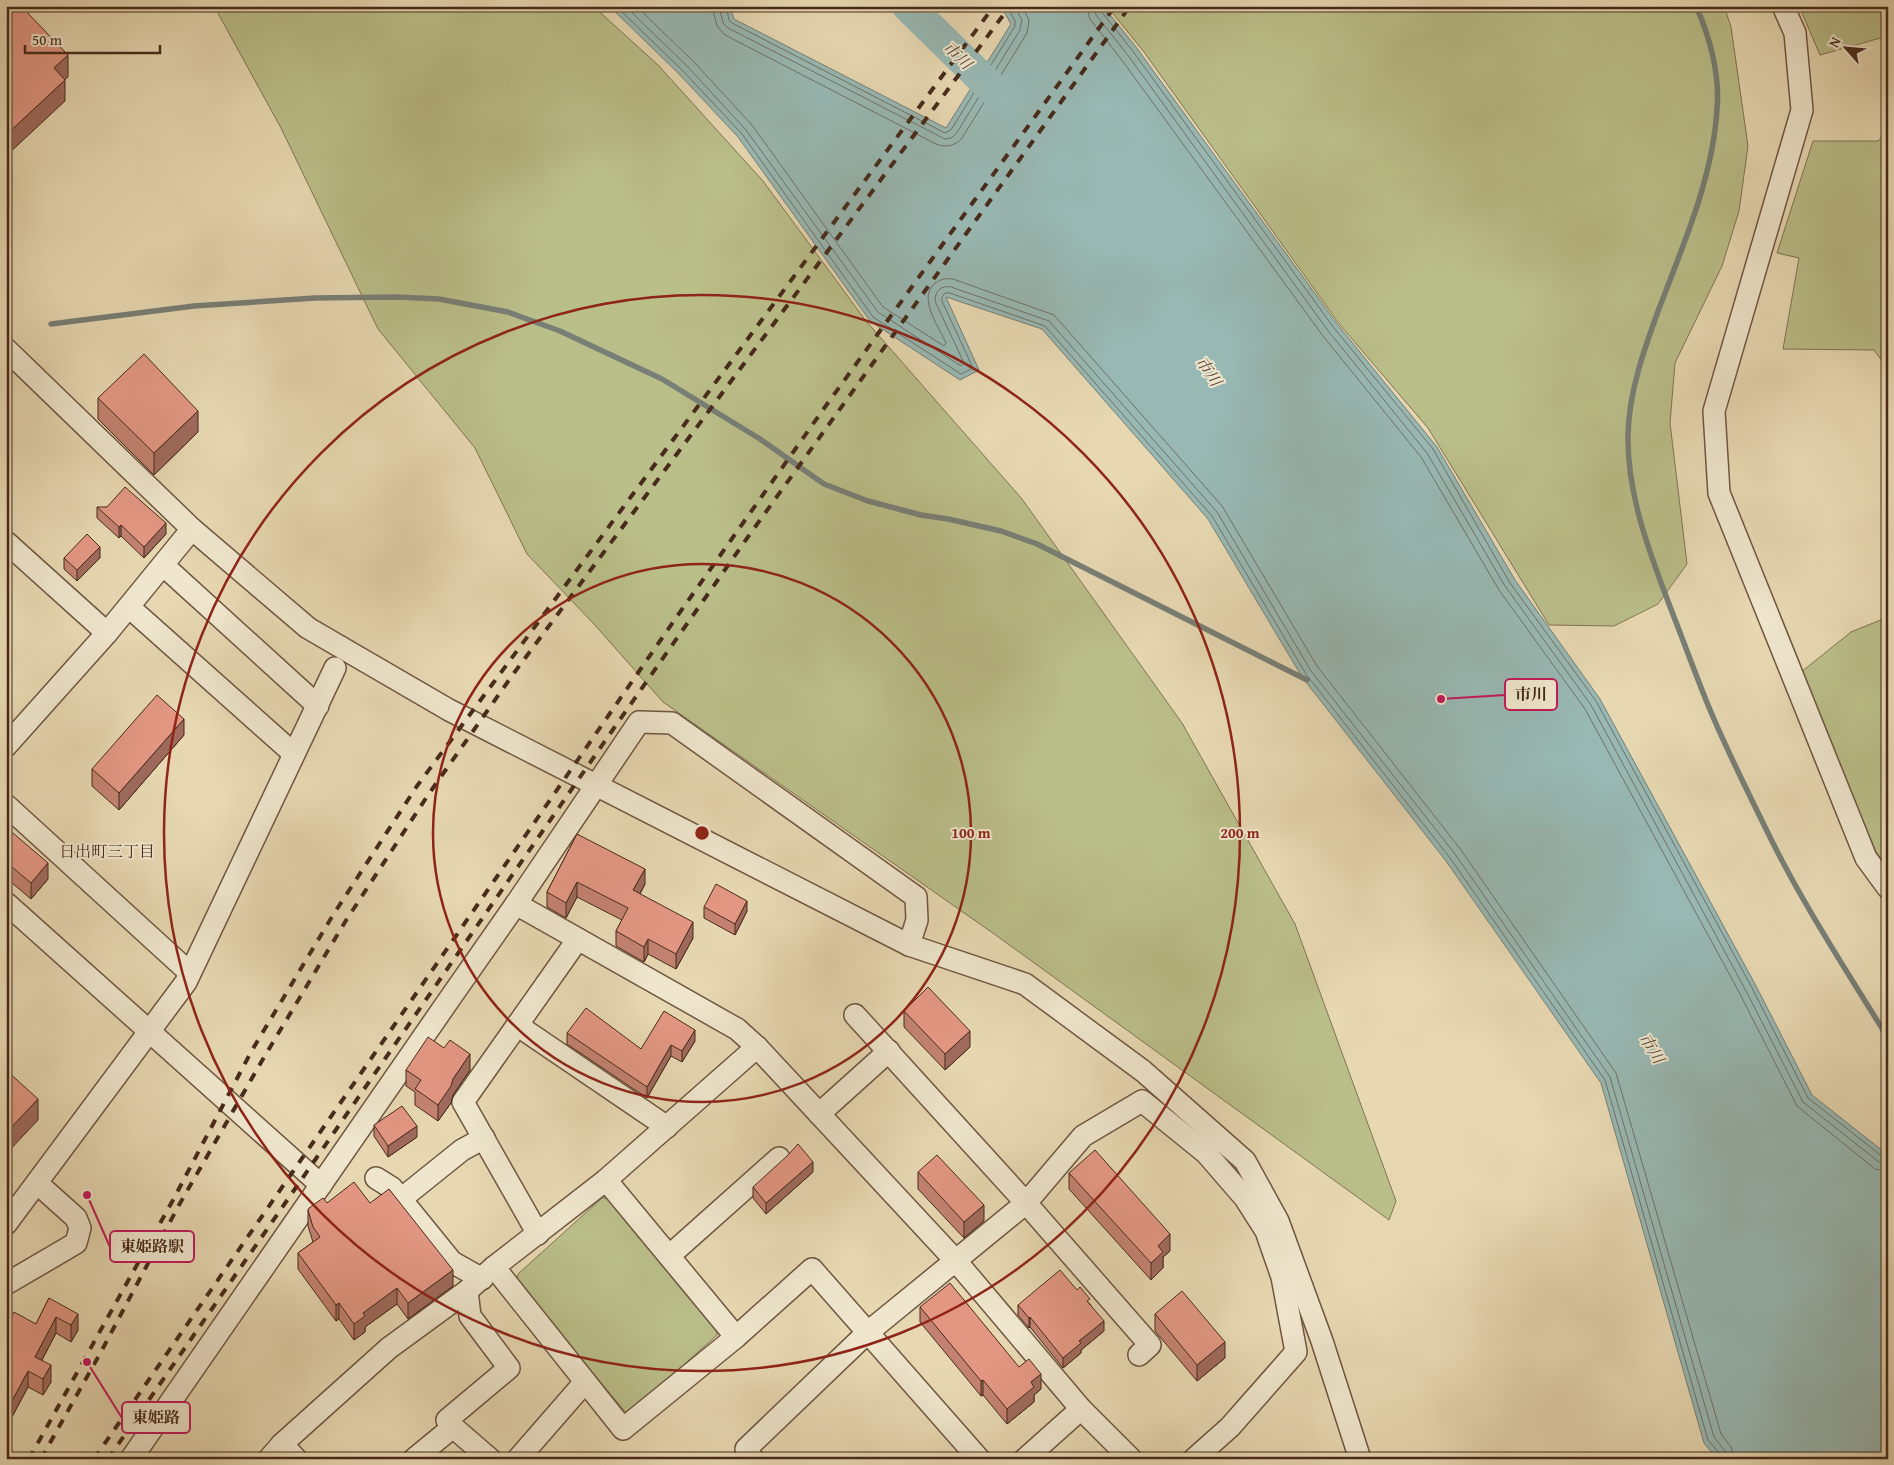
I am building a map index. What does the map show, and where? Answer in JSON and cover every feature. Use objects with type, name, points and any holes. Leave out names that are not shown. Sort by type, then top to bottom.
[{"type":"street","points":[[1783,6],[1795,33],[1802,110],[1714,410],[1719,493],[1866,858],[1888,888]]},
{"type":"street","points":[[6,349],[192,529],[308,628],[449,710],[909,944],[1025,984],[1143,1071],[1245,1161],[1322,1341],[1360,1459]]},
{"type":"street","points":[[6,746],[107,633],[192,529]]},
{"type":"street","points":[[6,542],[107,633]]},
{"type":"street","points":[[163,565],[318,706]]},
{"type":"street","points":[[129,607],[294,754]]},
{"type":"street","points":[[6,1224],[186,982],[335,668]]},
{"type":"street","points":[[131,1459],[516,904],[639,722],[672,723],[916,897],[917,920],[909,944]]},
{"type":"street","points":[[6,806],[190,973]]},
{"type":"street","points":[[6,902],[320,1184]]},
{"type":"street","points":[[516,904],[737,1029],[757,1047],[956,1261],[1081,1409],[1131,1459]]},
{"type":"street","points":[[538,1234],[463,1102],[578,939]]},
{"type":"street","points":[[855,1015],[1026,1203],[1150,1345],[1139,1355]]},
{"type":"street","points":[[518,1025],[667,1127]]},
{"type":"street","points":[[282,1454],[389,1348],[481,1279],[606,1180],[757,1047]]},
{"type":"street","points":[[819,1114],[889,1052]]},
{"type":"street","points":[[753,1459],[746,1449],[867,1333],[1026,1203],[1082,1136],[1142,1101],[1206,1154],[1272,1226],[1296,1352],[1230,1427],[1194,1459]]},
{"type":"street","points":[[401,1199],[462,1150],[484,1138]]},
{"type":"street","points":[[669,1256],[779,1158]]},
{"type":"street","points":[[376,1178],[392,1188],[452,1262],[481,1279],[585,1382],[623,1430],[736,1337],[812,1269],[979,1459]]},
{"type":"street","points":[[606,1180],[736,1337]]},
{"type":"street","points":[[6,1284],[76,1243],[80,1228],[76,1218],[37,1183]]},
{"type":"street","points":[[481,1279],[470,1316],[509,1368],[447,1420],[490,1459]]},
{"type":"street","points":[[518,1459],[585,1382]]},
{"type":"street","points":[[1024,1459],[1081,1409]]},
{"type":"street","points":[[414,1459],[453,1427]]},
{"type":"green space","points":[[214,6],[593,6],[658,65],[763,181],[866,321],[1022,499],[1182,723],[1295,924],[1396,1201],[1389,1220],[997,936],[663,702],[593,623],[527,554],[475,448],[378,329],[281,128]]},
{"type":"green space","points":[[1107,6],[1724,6],[1731,27],[1748,146],[1739,211],[1722,266],[1675,363],[1670,423],[1687,564],[1658,604],[1614,626],[1549,625],[1428,428],[1340,325],[1144,52]]},
{"type":"green space","points":[[1799,6],[1888,6],[1888,49],[1884,37],[1820,55]]},
{"type":"green space","points":[[1888,130],[1888,369],[1874,350],[1783,349],[1799,258],[1777,253],[1813,141],[1878,141]]},
{"type":"green space","points":[[1888,617],[1888,868],[1876,852],[1800,673],[1851,632]]},
{"type":"green space","points":[[602,1198],[612,1198],[716,1324],[717,1335],[628,1415],[517,1283],[518,1274]]},
{"type":"water","points":[[609,6],[730,6],[734,19],[946,128],[1011,24],[1001,6],[1103,6],[1136,47],[1338,325],[1437,447],[1515,580],[1600,699],[1755,984],[1812,1095],[1888,1155],[1888,1459],[1717,1459],[1704,1443],[1601,1083],[1446,861],[1302,677],[1208,519],[1042,329],[946,297],[979,370],[960,380],[870,321],[738,137],[679,74]]},
{"type":"building","points":[[6,6],[21,6],[68,55],[54,68],[65,80],[6,135]]},
{"type":"building","points":[[144,354],[198,411],[154,453],[98,398]]},
{"type":"building","points":[[125,487],[166,523],[144,547],[121,525],[119,527],[97,507],[107,507]]},
{"type":"building","points":[[87,534],[100,547],[77,570],[64,558]]},
{"type":"building","points":[[157,695],[184,719],[119,793],[92,769]]},
{"type":"building","points":[[6,827],[48,863],[31,883],[6,862]]},
{"type":"building","points":[[577,834],[645,869],[633,890],[693,922],[676,954],[648,939],[644,947],[616,931],[628,908],[577,882],[566,903],[547,892]]},
{"type":"building","points":[[716,884],[747,901],[735,924],[704,907]]},
{"type":"building","points":[[928,987],[970,1031],[945,1054],[904,1011]]},
{"type":"building","points":[[586,1008],[641,1049],[664,1011],[695,1030],[682,1051],[671,1045],[647,1087],[567,1033]]},
{"type":"building","points":[[428,1037],[444,1048],[450,1040],[470,1054],[438,1105],[415,1089],[421,1080],[406,1070]]},
{"type":"building","points":[[6,1070],[38,1099],[6,1133]]},
{"type":"building","points":[[402,1106],[417,1126],[388,1146],[374,1125]]},
{"type":"building","points":[[798,1144],[813,1162],[766,1203],[753,1187]]},
{"type":"building","points":[[1095,1150],[1170,1234],[1158,1246],[1163,1252],[1151,1263],[1069,1173]]},
{"type":"building","points":[[937,1155],[984,1205],[964,1222],[918,1172]]},
{"type":"building","points":[[354,1182],[370,1203],[389,1189],[453,1270],[408,1303],[397,1288],[363,1313],[365,1316],[354,1324],[339,1303],[336,1305],[298,1253],[320,1237],[313,1227],[309,1208],[323,1198],[327,1203]]},
{"type":"building","points":[[1060,1270],[1077,1290],[1080,1287],[1090,1299],[1087,1301],[1104,1321],[1079,1341],[1081,1343],[1063,1358],[1018,1305]]},
{"type":"building","points":[[950,1283],[1019,1367],[1029,1359],[1041,1374],[1031,1382],[1034,1387],[1007,1409],[983,1380],[981,1381],[920,1307]]},
{"type":"building","points":[[1182,1291],[1225,1342],[1197,1365],[1155,1314]]},
{"type":"building","points":[[49,1298],[78,1314],[71,1325],[56,1317],[35,1357],[51,1365],[43,1379],[28,1371],[6,1412],[6,1325],[14,1312],[36,1324]]},
{"type":"waterway","name":"市川","points":[[908,6],[1010,106]]},
{"type":"waterway","points":[[1696,6],[1710,43],[1717,83],[1718,96],[1714,134],[1704,185],[1688,234],[1649,337],[1631,402],[1628,435],[1629,459],[1636,505],[1657,573],[1702,690],[1728,750],[1795,884],[1888,1038]]},
{"type":"waterway","points":[[51,324],[194,306],[315,298],[397,297],[439,299],[508,312],[560,331],[662,379],[760,439],[824,484],[868,501],[921,515],[1001,531],[1037,544],[1307,680]]},
{"type":"railway","points":[[29,1459],[173,1200],[251,1052],[333,915],[417,786],[994,6]]},
{"type":"railway","points":[[41,1459],[102,1350],[179,1205],[263,1059],[345,922],[428,795],[514,673],[1010,6]]},
{"type":"railway","points":[[94,1459],[678,615],[825,407],[1115,6]]},
{"type":"railway","points":[[108,1459],[750,534],[1130,6]]},
{"type":"place","name":"市川","points":[[1441,699]]},
{"type":"place","name":"東姫路駅","points":[[87,1195]]},
{"type":"place","name":"東姫路","points":[[87,1362]]},
{"type":"district","name":"日出町三丁目","points":[[107,851]]}]
